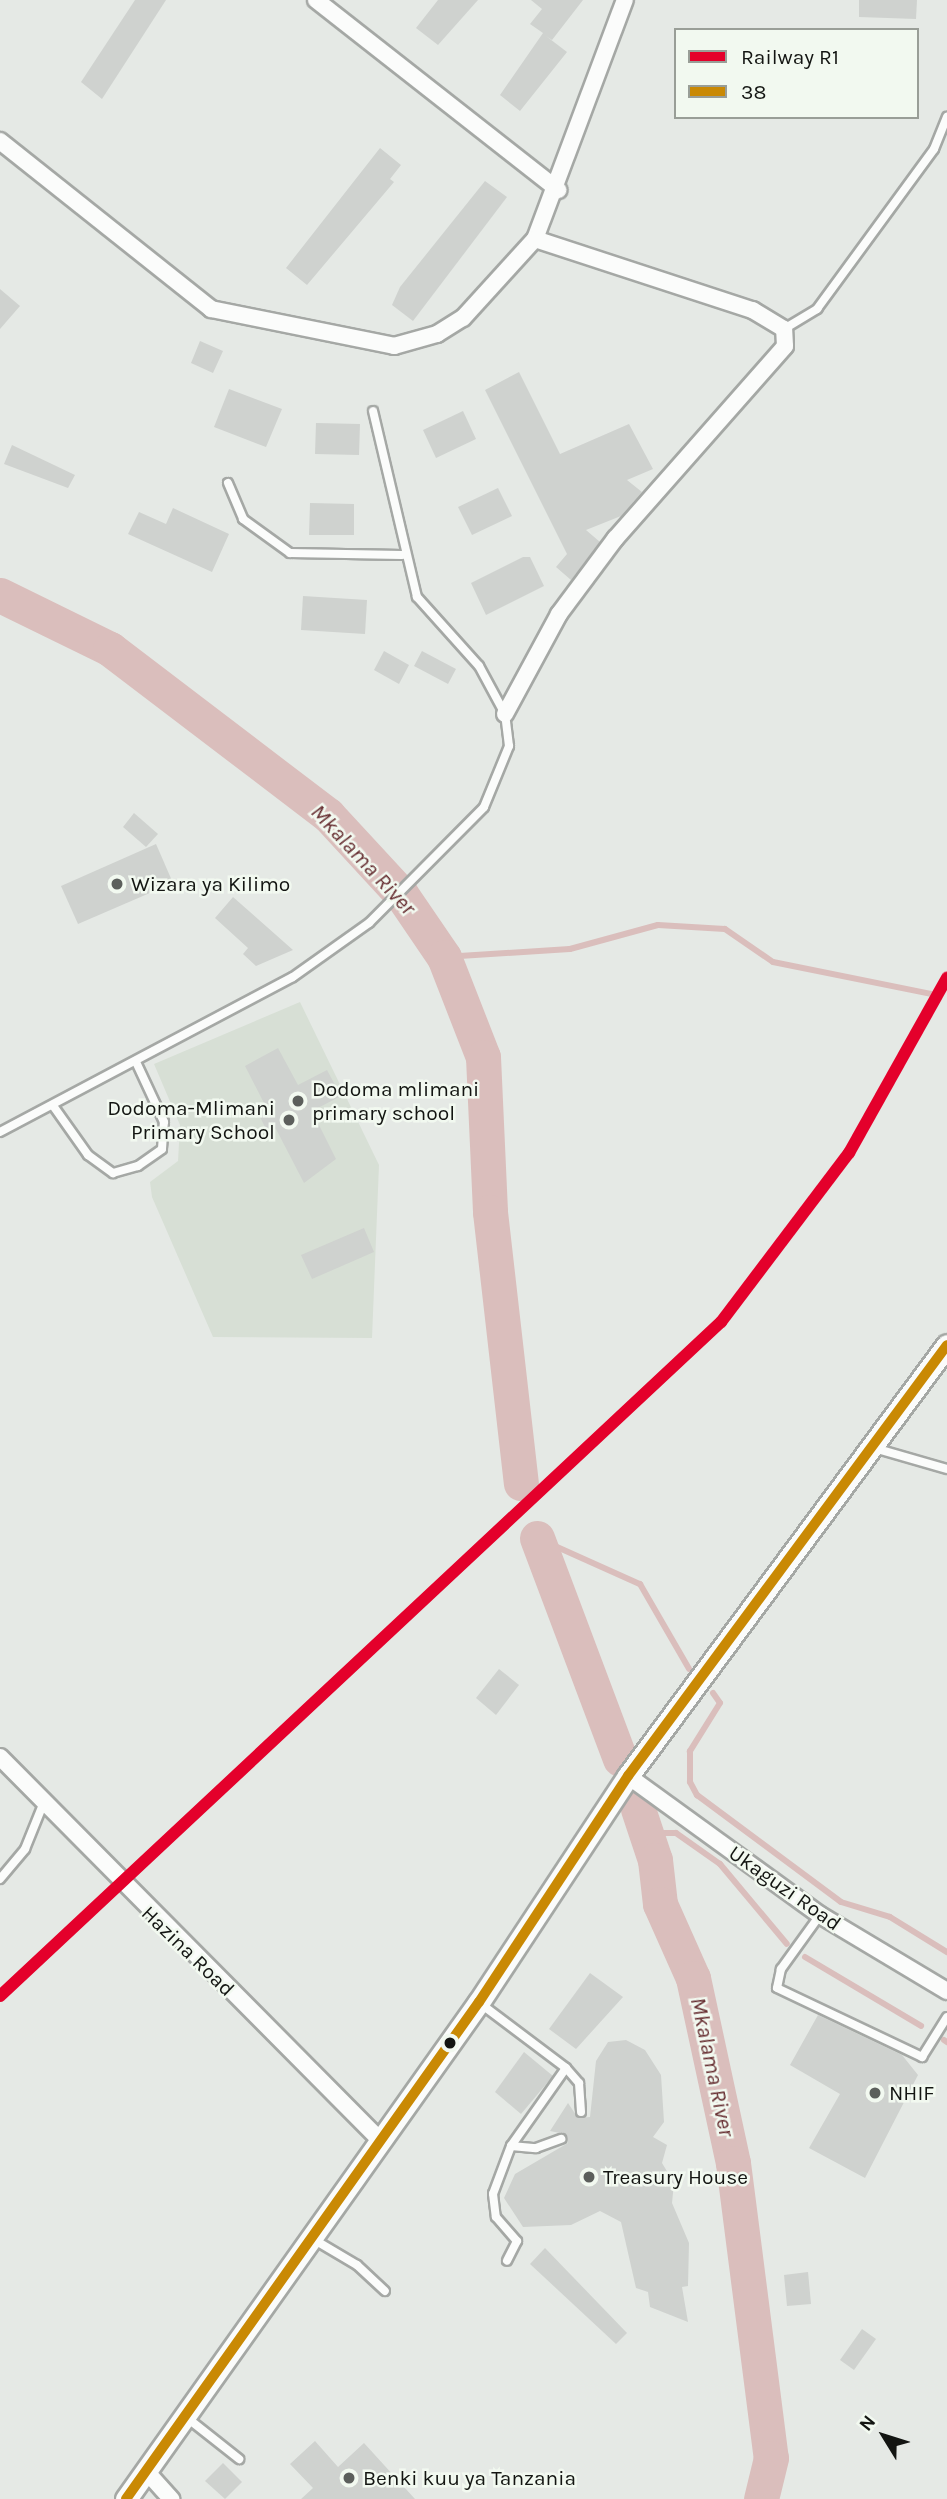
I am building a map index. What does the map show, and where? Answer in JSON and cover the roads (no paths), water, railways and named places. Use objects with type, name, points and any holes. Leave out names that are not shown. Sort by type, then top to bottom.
[{"type":"main road","points":[[126,2499],[313,2239],[479,2001],[628,1776],[947,1345]]},
{"type":"street","points":[[316,0],[558,190]]},
{"type":"street","points":[[0,141],[211,309],[319,335],[394,346],[438,334],[463,318],[535,239],[558,190],[625,0]]},
{"type":"street","points":[[505,714],[559,614],[615,539],[785,346],[784,329],[752,310],[535,239]]},
{"type":"street","name":"Hazina Road","points":[[0,1757],[381,2141]]},
{"type":"street","name":"Ukaguzi Road","points":[[628,1776],[820,1915],[947,1991]]},
{"type":"street","points":[[146,2471],[171,2499]]},
{"type":"lane","points":[[784,329],[817,309],[934,149],[947,116]]},
{"type":"lane","points":[[0,1132],[54,1107],[293,977],[401,894],[484,807],[509,746],[505,714],[479,666],[417,597],[402,555],[373,411]]},
{"type":"lane","points":[[228,483],[243,519],[290,553],[402,555]]},
{"type":"lane","points":[[54,1107],[88,1155],[113,1173],[138,1166],[162,1149],[164,1122],[136,1062]]},
{"type":"lane","points":[[871,1447],[947,1469]]},
{"type":"lane","points":[[0,1879],[25,1849],[44,1802]]},
{"type":"lane","points":[[820,1915],[781,1969],[777,1988],[922,2057],[947,2017]]},
{"type":"lane","points":[[479,2001],[566,2068],[579,2083],[581,2112]]},
{"type":"lane","points":[[506,2261],[517,2241],[496,2217],[493,2194],[511,2146],[566,2068]]},
{"type":"lane","points":[[511,2146],[536,2148],[561,2138]]},
{"type":"lane","points":[[313,2239],[357,2265],[385,2291]]},
{"type":"lane","points":[[186,2417],[239,2459]]},
{"type":"waterway","name":"Mkalama River","points":[[0,595],[110,649],[328,815],[401,894],[444,957],[483,1057],[490,1212],[521,1483]]},
{"type":"waterway","points":[[444,957],[570,949],[658,925],[725,929],[773,962],[931,994]]},
{"type":"waterway","points":[[537,1538],[640,1584],[689,1669]]},
{"type":"waterway","name":"Mkalama River","points":[[537,1538],[620,1759]]},
{"type":"waterway","points":[[713,1693],[720,1703],[690,1751],[690,1782],[697,1795],[841,1902],[890,1917],[947,1952]]},
{"type":"waterway","name":"Mkalama River","points":[[638,1809],[655,1860],[660,1904],[693,1978],[733,2163],[771,2458],[761,2499]]},
{"type":"waterway","points":[[641,1833],[676,1833],[720,1864],[787,1944]]},
{"type":"waterway","points":[[805,1957],[921,2026]]},
{"type":"rail line","name":"R1","points":[[0,1996],[721,1322],[849,1153],[947,978]]},
{"type":"place","name":"Wizara ya Kilimo","points":[[117,884]]},
{"type":"place","name":"Dodoma mlimani primary school","points":[[298,1101]]},
{"type":"place","name":"Dodoma-Mlimani Primary School","points":[[289,1120]]},
{"type":"place","name":"NHIF","points":[[875,2093]]},
{"type":"place","name":"Treasury House","points":[[589,2177]]},
{"type":"place","name":"Benki kuu ya Tanzania","points":[[349,2478]]}]
